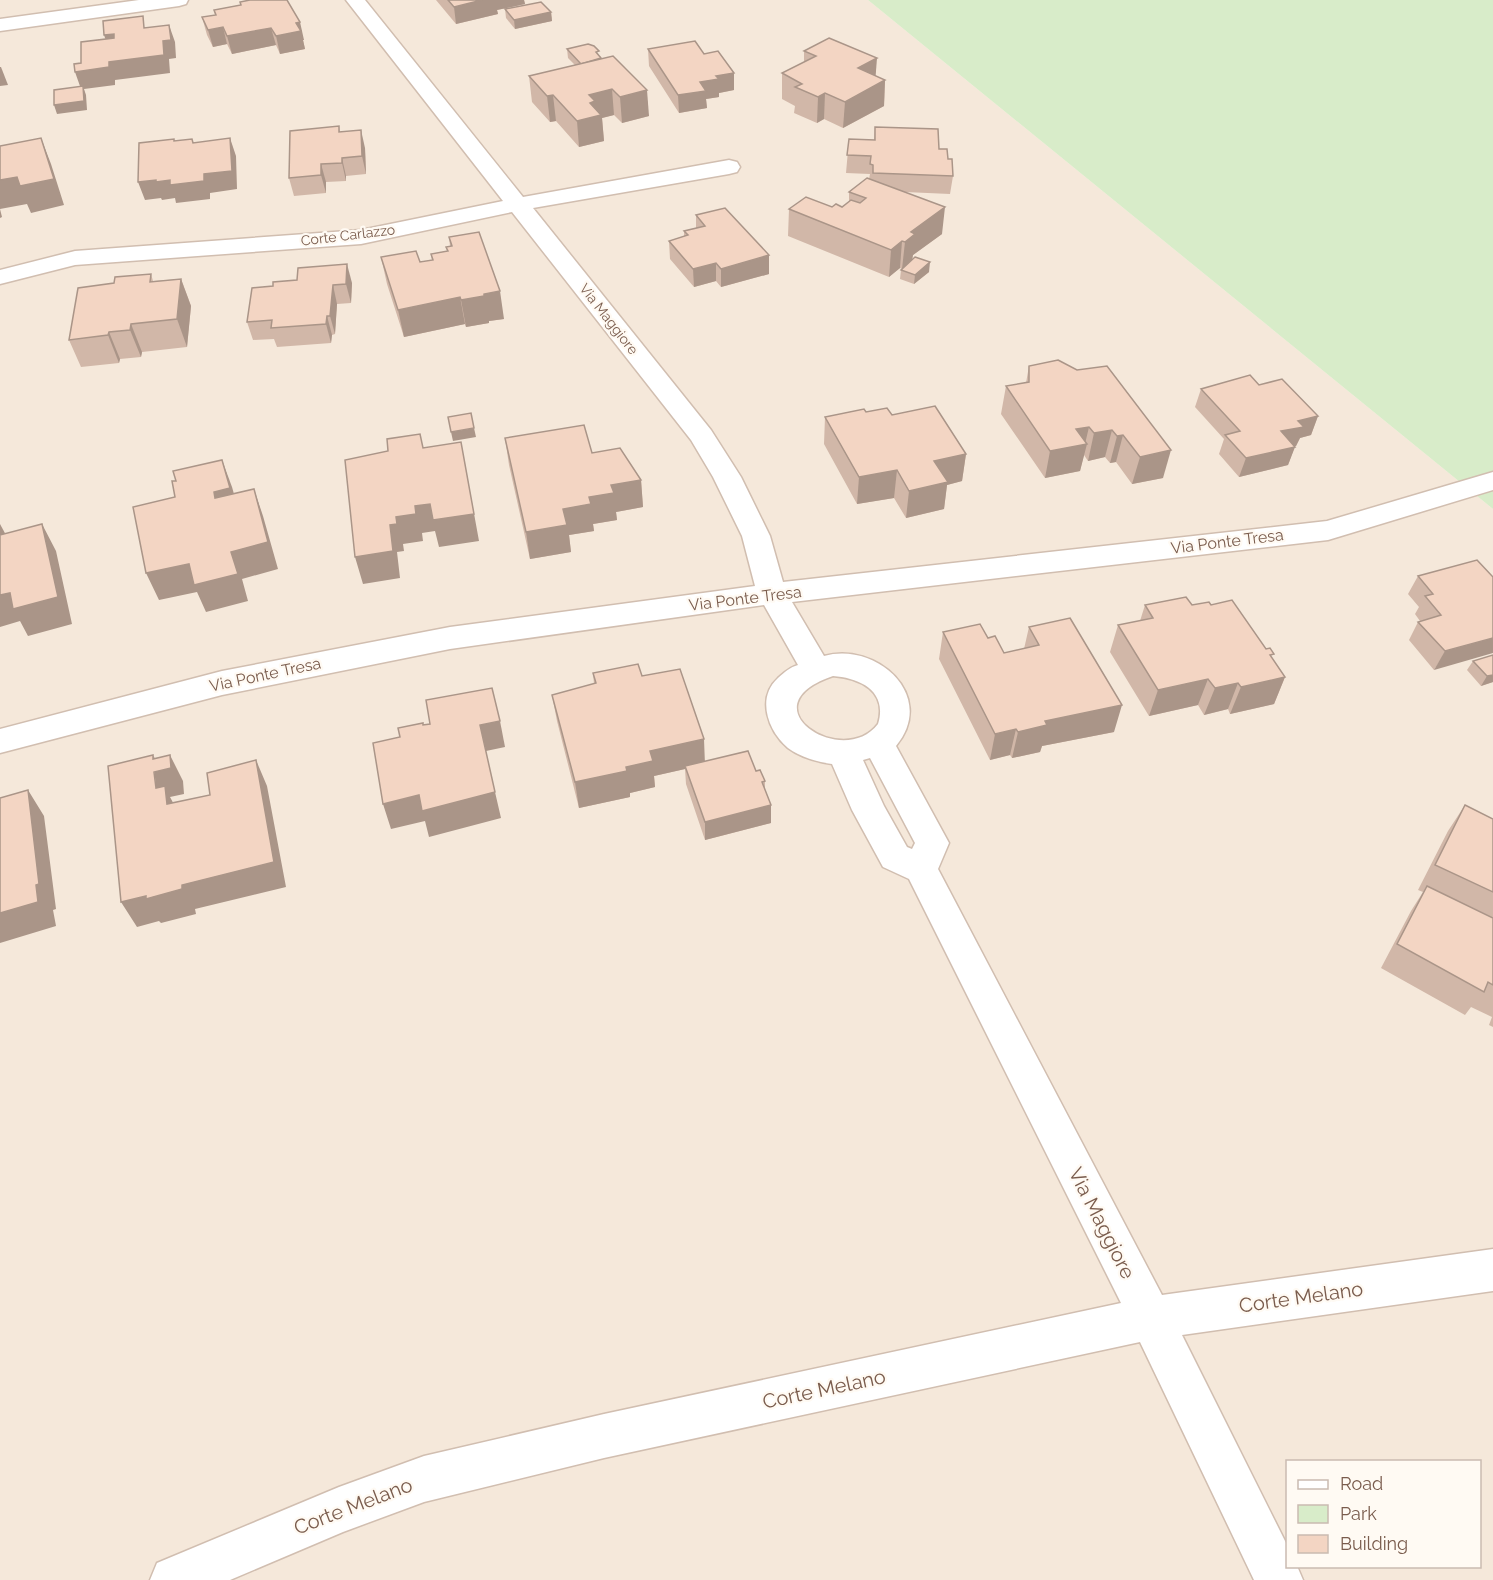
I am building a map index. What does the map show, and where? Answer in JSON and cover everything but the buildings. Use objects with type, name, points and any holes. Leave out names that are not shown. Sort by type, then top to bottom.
[{"type":"street","points":[[0,25],[179,0]]},
{"type":"street","name":"Via Maggiore","points":[[355,0],[702,436],[727,477],[756,536],[772,594],[815,668]]},
{"type":"street","name":"Corte Carlazzo","points":[[0,277],[75,258],[361,237],[519,204],[729,167]]},
{"type":"street","name":"Via Ponte Tresa","points":[[0,741],[294,667],[450,638],[772,594],[1328,530],[1493,482]]},
{"type":"street","points":[[832,665],[850,666],[867,671],[881,680],[891,692],[896,705],[896,719],[889,732],[878,742],[844,753],[825,752],[808,746],[794,736],[784,724],[780,711],[782,697],[788,685],[800,675],[815,668],[832,665]]},
{"type":"street","points":[[844,753],[869,810],[895,857],[921,869],[933,843],[878,742]]},
{"type":"street","name":"Via Maggiore","points":[[921,869],[1151,1318],[1279,1580]]},
{"type":"street","name":"Corte Melano","points":[[174,1580],[339,1510],[424,1479],[604,1436],[1151,1318],[1493,1270]]},
{"type":"shaded area","points":[[0,0],[868,0],[1493,509],[1493,1580],[0,1580]]},
{"type":"green space","points":[[868,0],[1493,0],[1493,509]]}]
